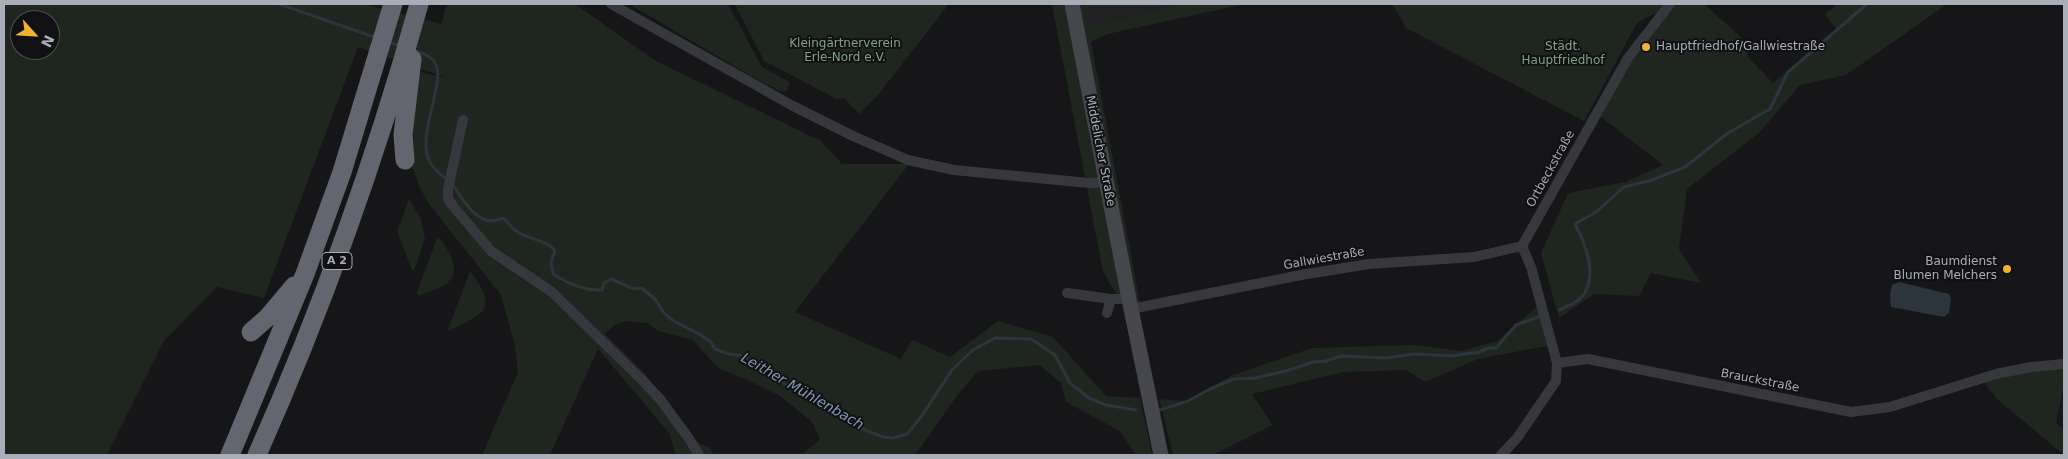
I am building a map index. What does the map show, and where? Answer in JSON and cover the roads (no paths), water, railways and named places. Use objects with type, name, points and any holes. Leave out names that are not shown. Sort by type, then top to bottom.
[{"type":"highway","name":"A 2","points":[[230,455],[305,274],[342,172],[393,4]]},
{"type":"highway","points":[[405,160],[403,135],[406,63],[419,5]]},
{"type":"highway","name":"A 2","points":[[257,455],[293,374],[329,283],[406,63]]},
{"type":"highway","points":[[251,332],[268,317],[305,274]]},
{"type":"street","points":[[611,4],[792,106],[852,136],[908,160],[954,170],[1089,183],[1106,182]]},
{"type":"street","name":"Middelicher Straße","points":[[1072,4],[1161,455]]},
{"type":"street","name":"Ortbeckstraße","points":[[1522,246],[1628,58],[1670,4]]},
{"type":"street","points":[[463,120],[448,189],[448,199],[491,252],[552,292],[640,378],[660,399],[699,455]]},
{"type":"street","points":[[1501,455],[1517,438],[1556,381],[1557,363],[1531,267],[1522,246]]},
{"type":"street","name":"Gallwiestraße","points":[[1130,304],[1369,264],[1474,257],[1522,246]]},
{"type":"street","points":[[1067,293],[1130,304]]},
{"type":"street","points":[[1107,313],[1111,300]]},
{"type":"street","name":"Brauckstraße","points":[[1557,363],[1588,359],[1851,412],[1890,407],[1996,374],[2030,367],[2064,364]]},
{"type":"waterway","name":"Leither Mühlenbach","points":[[279,4],[377,38]]},
{"type":"waterway","points":[[1559,310],[1580,299],[1586,291],[1589,281],[1590,272],[1587,251],[1575,224],[1596,212],[1624,187],[1649,181],[1685,167],[1728,133],[1770,109],[1788,72],[1867,4]]},
{"type":"waterway","name":"Leither Mühlenbach","points":[[388,42],[401,46]]},
{"type":"waterway","name":"Leither Mühlenbach","points":[[412,49],[430,58],[435,63],[438,71],[428,124],[426,151],[431,165],[446,179]]},
{"type":"waterway","name":"Leither Mühlenbach","points":[[453,185],[464,202],[479,217],[491,221],[503,218],[519,233],[543,242],[552,248],[555,251],[551,262],[553,274],[558,277],[576,286],[595,290],[602,290],[604,283],[611,279],[634,289],[642,288],[656,300],[663,312],[672,320],[701,335],[711,342],[715,349],[729,354],[744,356],[776,379],[832,409],[853,425],[883,437],[893,438],[907,434],[921,417],[952,370],[973,350],[995,338],[1031,339],[1055,355],[1070,383],[1089,398],[1106,405],[1136,410]]},
{"type":"waterway","name":"Leither Mühlenbach","points":[[1160,410],[1188,401],[1234,379],[1255,378],[1341,356],[1386,358],[1414,354],[1452,356],[1478,353],[1496,348],[1516,325],[1541,316]]},
{"type":"place","name":"Hauptfriedhof/Gallwiestraße","points":[[1646,47]]},
{"type":"place","name":"Baumdienst Blumen Melchers","points":[[2007,269]]},
{"type":"park label","name":"Kleingärtnerverein Erle-Nord e.V.","points":[[845,51]]},
{"type":"park label","name":"Städt. Hauptfriedhof","points":[[1563,54]]}]
